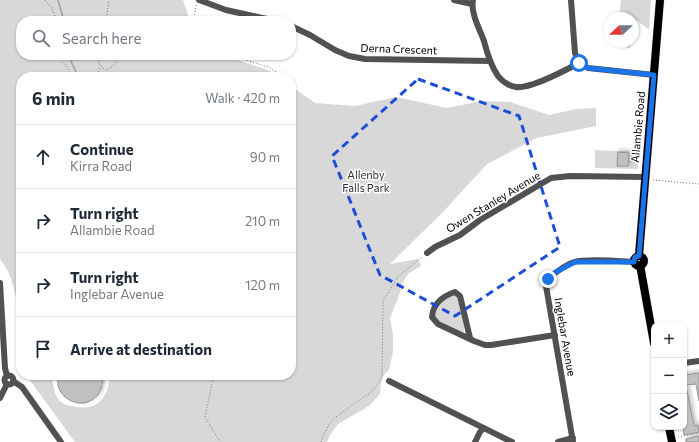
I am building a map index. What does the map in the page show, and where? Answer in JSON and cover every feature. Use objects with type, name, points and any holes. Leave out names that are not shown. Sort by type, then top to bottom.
[{"type":"main road","name":"Allambie Road","points":[[651,328],[638,261],[649,179],[654,75],[660,0]]},
{"type":"main road","points":[[670,430],[675,440]]},
{"type":"street","points":[[198,0],[226,10],[253,16]]},
{"type":"street","points":[[454,0],[473,2],[490,60],[498,76],[506,83],[517,87],[544,80],[579,63]]},
{"type":"street","points":[[571,0],[575,53],[579,63],[588,68],[654,75]]},
{"type":"street","name":"Derna Crescent","points":[[296,28],[310,34],[335,50],[349,56],[365,59],[490,60]]},
{"type":"street","name":"Owen Stanley Avenue","points":[[427,253],[435,247],[460,235],[486,216],[545,181],[556,177],[649,179]]},
{"type":"street","name":"Inglebar Avenue","points":[[573,440],[546,286],[548,279],[556,272],[575,262],[638,261]]},
{"type":"street","points":[[0,283],[1,323],[7,376],[4,379],[7,384]]},
{"type":"street","points":[[470,338],[460,296],[455,292],[449,294],[436,304],[432,317],[438,324],[480,343],[491,345],[555,335]]},
{"type":"street","points":[[687,363],[699,361]]},
{"type":"street","points":[[7,376],[12,377],[13,381],[22,387],[61,442]]},
{"type":"street","points":[[0,398],[7,384],[10,384],[13,381]]},
{"type":"street","points":[[389,381],[483,429],[512,442]]},
{"type":"street","points":[[475,442],[483,429]]},
{"type":"street","points":[[558,442],[573,440]]},
{"type":"path","points":[[45,0],[52,8],[55,16]]},
{"type":"path","points":[[107,16],[109,0]]},
{"type":"path","points":[[194,16],[198,0]]},
{"type":"path","points":[[61,60],[64,62],[69,72]]},
{"type":"path","points":[[98,60],[101,67],[106,70],[112,67],[117,60]]},
{"type":"path","points":[[246,60],[268,67],[277,72]]},
{"type":"path","points":[[98,72],[101,67]]},
{"type":"path","points":[[649,179],[699,184]]},
{"type":"path","points":[[321,442],[326,428],[333,419],[371,392],[382,378],[383,301],[398,277],[427,253]]},
{"type":"path","points":[[213,380],[205,417],[220,442]]},
{"type":"path","points":[[675,440],[699,433]]},
{"type":"highlighted area","points":[[418,79],[519,116],[560,247],[455,316],[380,275],[332,156]]},
{"type":"green space","points":[[0,0],[183,0],[188,16],[16,16],[16,60],[237,60],[271,72],[16,72],[16,298],[7,269],[0,259]]},
{"type":"green space","points":[[621,0],[651,0],[649,30],[639,22],[639,12],[620,12]]},
{"type":"green space","name":"Allenby Falls Park","points":[[296,90],[315,103],[355,106],[396,97],[447,108],[482,101],[510,102],[549,115],[576,109],[596,108],[596,126],[537,138],[487,164],[444,211],[390,264],[418,259],[421,266],[409,273],[401,285],[400,293],[390,318],[393,335],[393,352],[389,370],[383,376],[380,394],[369,406],[338,424],[327,442],[75,442],[30,380],[52,380],[56,394],[60,401],[66,405],[81,407],[88,407],[100,402],[107,391],[109,380],[296,380]]},
{"type":"green space","points":[[595,150],[639,152],[638,169],[595,168]]},
{"type":"green space","points":[[455,295],[458,298],[464,327],[463,333],[437,320],[435,317],[437,309],[442,303]]},
{"type":"building","points":[[618,152],[629,153],[628,166],[617,166]]},
{"type":"building","points":[[699,373],[699,401],[696,384],[687,385],[687,375]]},
{"type":"building","points":[[58,380],[103,381],[98,395],[85,403],[71,401],[65,397],[60,391]]},
{"type":"building","points":[[687,390],[694,426],[698,425],[699,432],[684,435],[683,430],[687,430]]},
{"type":"building","points":[[699,436],[699,442],[686,442],[686,439]]},
{"type":"waterway","points":[[58,0],[63,16]]},
{"type":"waterway","points":[[70,60],[76,72]]},
{"type":"route","points":[[548,279],[568,264],[575,262],[634,262],[635,257],[639,256],[654,75],[588,68],[579,63]]}]
